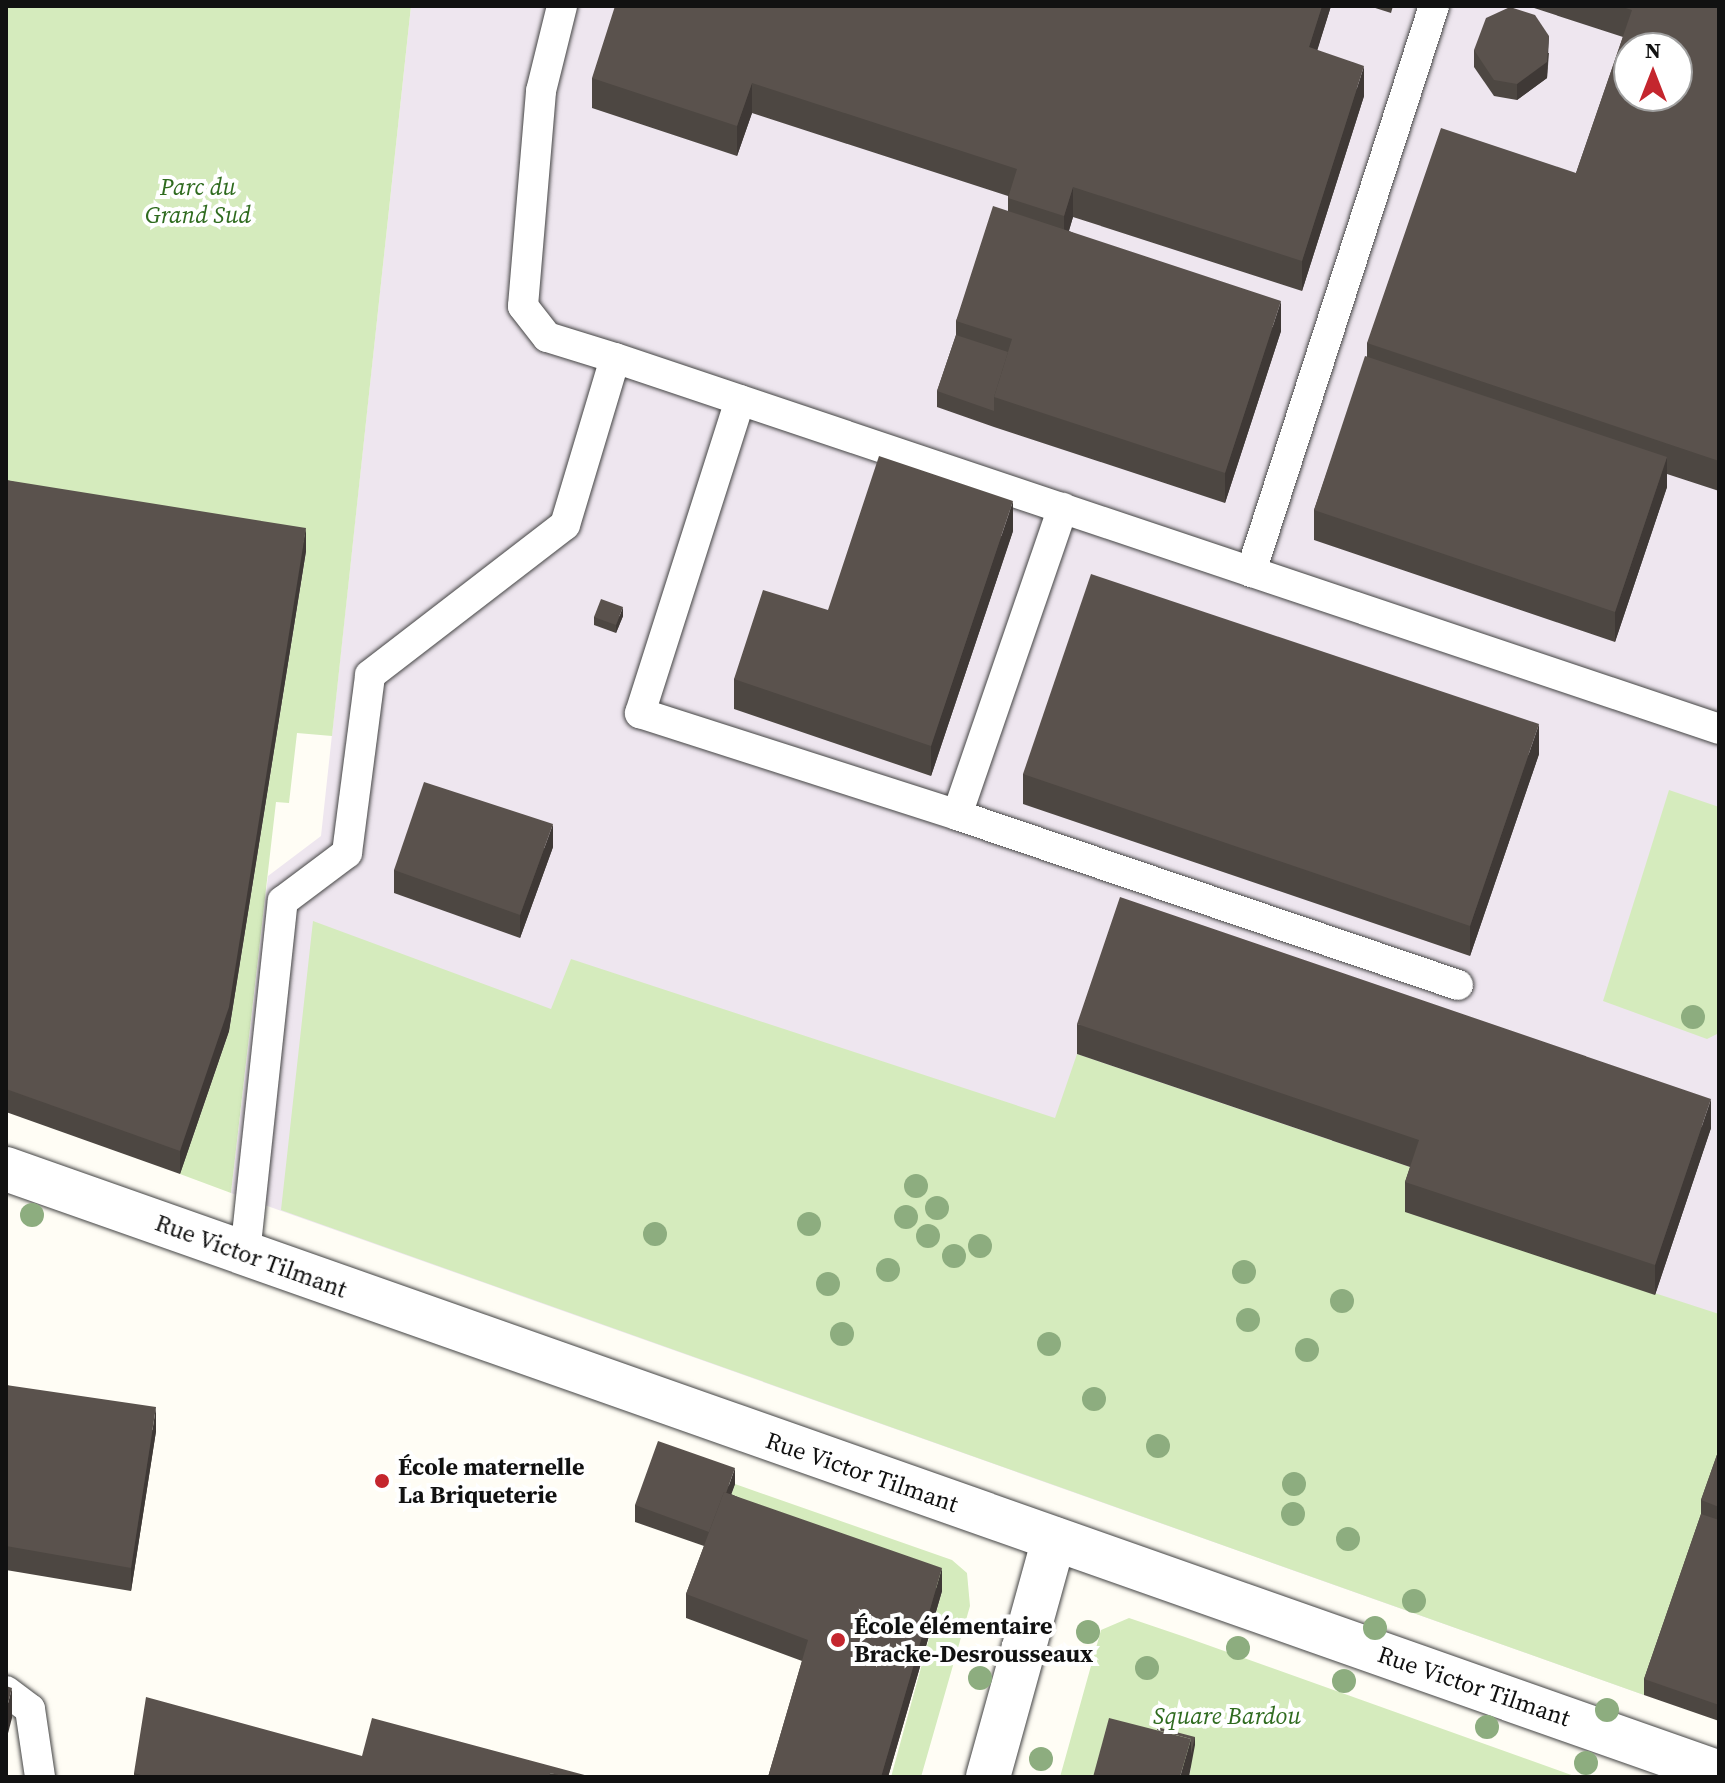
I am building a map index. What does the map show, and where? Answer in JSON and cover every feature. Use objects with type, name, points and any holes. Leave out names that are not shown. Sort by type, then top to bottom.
[{"type":"street","name":"Rue Victor Tilmant","points":[[6,1169],[1719,1773]]},
{"type":"street","points":[[988,1777],[1054,1539]]},
{"type":"lane","points":[[562,6],[541,91],[523,306],[547,337],[1719,729]]},
{"type":"lane","points":[[1251,572],[1434,6]]},
{"type":"lane","points":[[245,1254],[283,901],[347,853],[370,675],[565,525],[615,358]]},
{"type":"lane","points":[[740,400],[640,713],[957,815],[1458,985]]},
{"type":"lane","points":[[957,815],[1063,508]]},
{"type":"lane","points":[[6,1691],[30,1709],[40,1777]]},
{"type":"shaded area","points":[[411,6],[1719,6],[1719,1537],[1702,1531],[1644,1695],[231,1193],[268,876],[321,836]]},
{"type":"green space","name":"Parc du Grand Sud","points":[[6,6],[411,6],[332,736],[297,733],[289,803],[276,802],[231,1193],[180,1174],[229,1031],[306,552],[6,503]]},
{"type":"green space","points":[[1669,790],[1719,807],[1719,1033],[1707,1039],[1603,1001]]},
{"type":"green space","points":[[313,921],[551,1009],[571,959],[1055,1118],[1077,1054],[1419,1170],[1406,1212],[1719,1314],[1719,1479],[1644,1695],[281,1210]]},
{"type":"green space","points":[[735,1484],[952,1560],[967,1573],[970,1606],[921,1777],[891,1777],[942,1591],[724,1515]]},
{"type":"green space","name":"Square Bardou","points":[[1129,1618],[1577,1777],[1189,1777],[1191,1768],[1060,1777],[1101,1630]]},
{"type":"building","points":[[615,6],[1322,6],[1309,47],[1364,66],[1302,261],[1073,187],[1064,216],[1008,198],[1017,169],[752,83],[737,126],[592,78]]},
{"type":"building","points":[[1619,6],[1719,6],[1719,461],[1367,343],[1441,128],[1576,173],[1613,65],[1613,112],[1693,112],[1693,32],[1624,32],[1632,10]]},
{"type":"building","points":[[1510,7],[1535,15],[1549,36],[1547,62],[1517,84],[1494,80],[1474,50],[1486,18]]},
{"type":"building","points":[[993,206],[1281,301],[1225,473],[994,397],[1012,339],[956,321]]},
{"type":"building","points":[[956,335],[1008,352],[994,397],[994,411],[937,391]]},
{"type":"building","points":[[1365,356],[1667,457],[1615,612],[1314,510]]},
{"type":"building","points":[[879,456],[1013,501],[931,746],[734,679],[763,590],[828,610]]},
{"type":"building","points":[[6,480],[306,528],[229,1007],[180,1151],[6,1089]]},
{"type":"building","points":[[1091,574],[1539,724],[1470,926],[1023,774]]},
{"type":"building","points":[[601,599],[623,607],[616,625],[594,617]]},
{"type":"building","points":[[424,782],[553,824],[520,915],[394,870]]},
{"type":"building","points":[[1120,897],[1711,1099],[1655,1265],[1405,1182],[1419,1140],[1077,1024]]},
{"type":"building","points":[[6,1385],[156,1407],[131,1568],[6,1546]]},
{"type":"building","points":[[658,1441],[735,1468],[709,1532],[635,1505]]},
{"type":"building","points":[[1719,1449],[1719,1507],[1701,1500]]},
{"type":"building","name":"École élémentaire Bracke-Desrousseaux","points":[[724,1492],[942,1568],[881,1777],[768,1777],[808,1640],[686,1594]]},
{"type":"building","points":[[1701,1514],[1719,1520],[1719,1705],[1644,1679]]},
{"type":"building","points":[[6,1686],[12,1688],[6,1711]]},
{"type":"building","points":[[146,1697],[362,1756],[372,1718],[592,1777],[550,1773],[549,1777],[147,1777],[134,1773]]},
{"type":"building","points":[[1109,1718],[1191,1739],[1180,1777],[1093,1777]]},
{"type":"building","points":[[1157,1727],[1195,1737],[1191,1754],[1191,1739],[1157,1730]]},
{"type":"place","name":"École maternelle La Briqueterie","points":[[382,1481]]},
{"type":"place","name":"École élémentaire Bracke-Desrousseaux","points":[[838,1640]]}]
